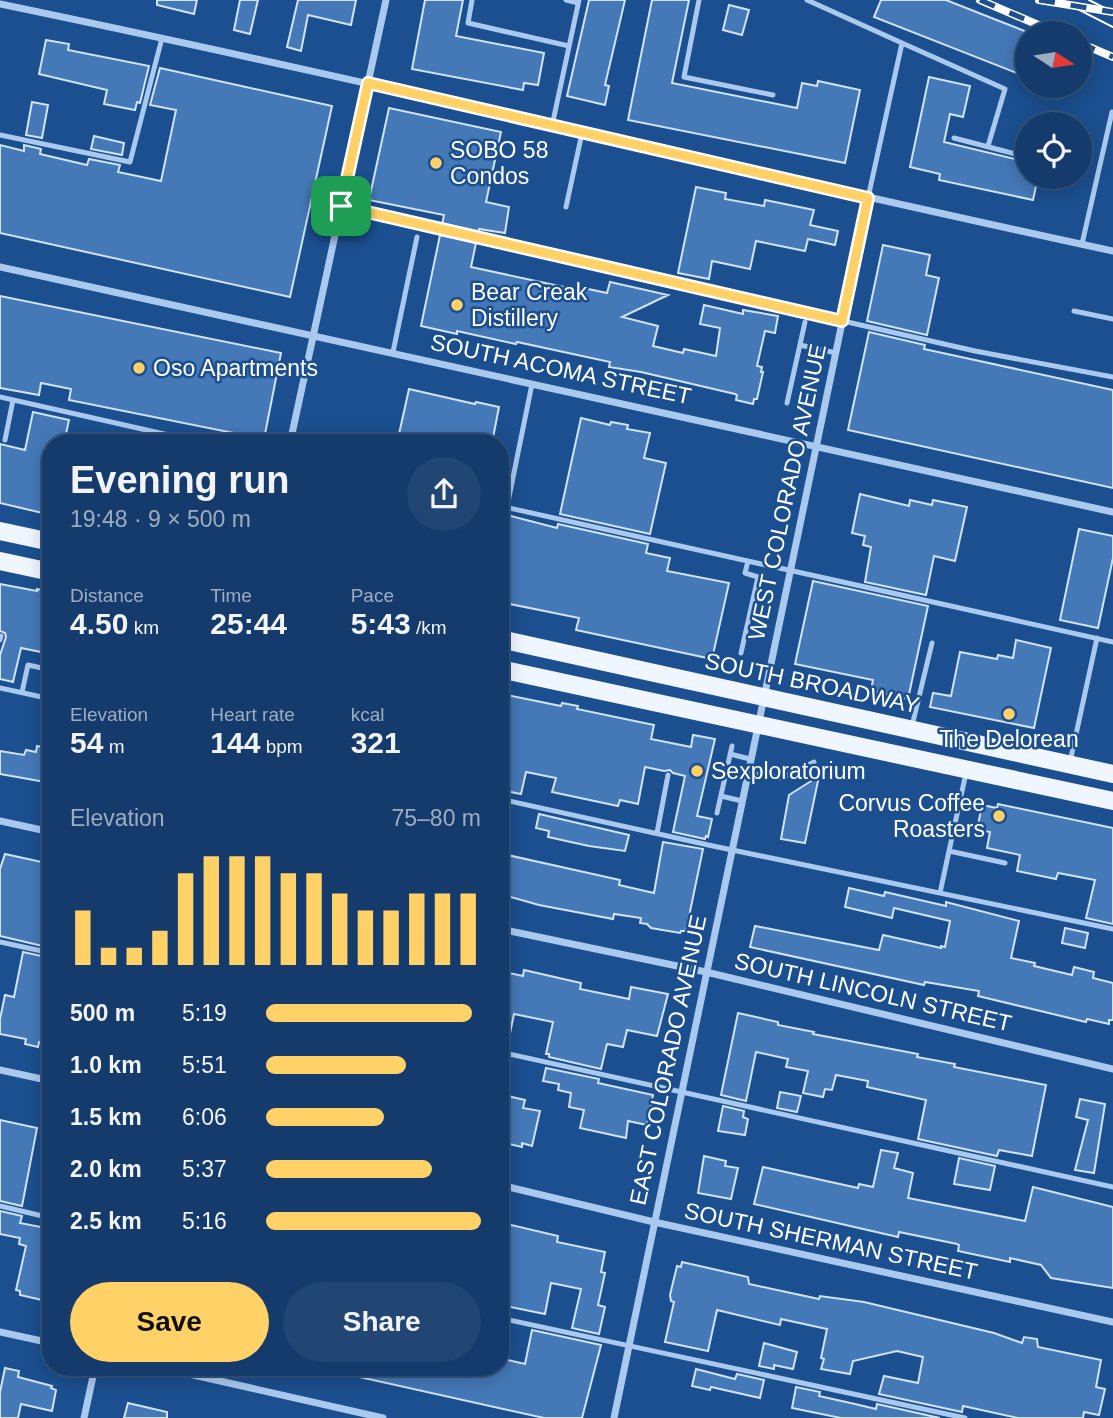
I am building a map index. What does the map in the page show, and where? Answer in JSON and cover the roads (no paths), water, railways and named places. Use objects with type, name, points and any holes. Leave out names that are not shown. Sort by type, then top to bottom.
[{"type":"main road","points":[[0,531],[42,540]]},
{"type":"main road","points":[[0,561],[42,570]]},
{"type":"main road","name":"SOUTH BROADWAY","points":[[509,641],[967,769],[1113,801]]},
{"type":"main road","name":"SOUTH BROADWAY","points":[[509,670],[760,710],[911,730],[1113,774]]},
{"type":"street","points":[[292,434],[386,0]]},
{"type":"street","points":[[0,4],[368,83],[868,198],[1113,251]]},
{"type":"street","name":"WEST COLORADO AVENUE","points":[[760,710],[868,198]]},
{"type":"street","name":"SOUTH ACOMA STREET","points":[[0,267],[1113,512]]},
{"type":"street","name":"EAST COLORADO AVENUE","points":[[614,1418],[760,710]]},
{"type":"street","points":[[0,821],[42,830]]},
{"type":"street","name":"SOUTH LINCOLN STREET","points":[[509,931],[706,972],[1113,1069]]},
{"type":"street","points":[[0,1070],[42,1079]]},
{"type":"street","name":"SOUTH SHERMAN STREET","points":[[509,1187],[654,1222],[1113,1322]]},
{"type":"street","points":[[0,1332],[42,1341]]},
{"type":"street","points":[[84,1418],[93,1376]]},
{"type":"street","points":[[198,1376],[383,1418]]},
{"type":"lane","points":[[472,0],[468,23],[569,46]]},
{"type":"lane","points":[[552,126],[578,1],[566,0]]},
{"type":"lane","points":[[699,0],[684,77],[773,95]]},
{"type":"lane","points":[[807,0],[1005,89],[988,146]]},
{"type":"lane","points":[[0,135],[130,162],[162,38]]},
{"type":"lane","points":[[868,198],[902,43]]},
{"type":"lane","points":[[1082,244],[1112,112]]},
{"type":"lane","points":[[566,207],[582,133]]},
{"type":"lane","points":[[954,138],[1015,154]]},
{"type":"lane","points":[[341,206],[975,351],[1113,377]]},
{"type":"lane","points":[[393,352],[417,237]]},
{"type":"lane","points":[[1074,311],[1113,319]]},
{"type":"lane","points":[[787,403],[805,322]]},
{"type":"lane","points":[[800,345],[836,353]]},
{"type":"lane","points":[[509,486],[533,383]]},
{"type":"lane","points":[[0,397],[164,434]]},
{"type":"lane","points":[[5,440],[13,400]]},
{"type":"lane","points":[[509,508],[1113,642]]},
{"type":"lane","points":[[741,653],[758,577],[745,573],[748,561]]},
{"type":"lane","points":[[1069,765],[1097,638]]},
{"type":"lane","points":[[911,730],[932,643]]},
{"type":"lane","points":[[22,692],[28,665],[42,668]]},
{"type":"lane","points":[[0,688],[42,697]]},
{"type":"lane","points":[[717,813],[732,746]]},
{"type":"lane","points":[[730,754],[750,760]]},
{"type":"lane","points":[[747,773],[782,778],[814,762]]},
{"type":"lane","points":[[940,893],[967,769]]},
{"type":"lane","points":[[657,833],[668,775]]},
{"type":"lane","points":[[721,796],[742,801]]},
{"type":"lane","points":[[509,801],[1113,929]]},
{"type":"lane","points":[[949,851],[1005,863]]},
{"type":"lane","points":[[0,942],[42,951]]},
{"type":"lane","points":[[509,1054],[1113,1187]]},
{"type":"lane","points":[[0,1206],[42,1216]]},
{"type":"lane","points":[[509,1320],[965,1418]]},
{"type":"tram line","points":[[1060,0],[1113,27]]},
{"type":"tram line","points":[[1089,0],[1113,12]]},
{"type":"railway","points":[[980,0],[1029,21]]},
{"type":"railway","points":[[1039,0],[1113,12]]},
{"type":"railway","points":[[1092,48],[1113,57]]},
{"type":"place","name":"SOBO 58 Condos","points":[[436,163]]},
{"type":"place","name":"Bear Creak Distillery","points":[[457,305]]},
{"type":"place","name":"Oso Apartments","points":[[139,368]]},
{"type":"place","name":"The Delorean","points":[[1009,714]]},
{"type":"place","name":"Sexploratorium","points":[[697,771]]},
{"type":"place","name":"Corvus Coffee Roasters","points":[[999,816]]}]
